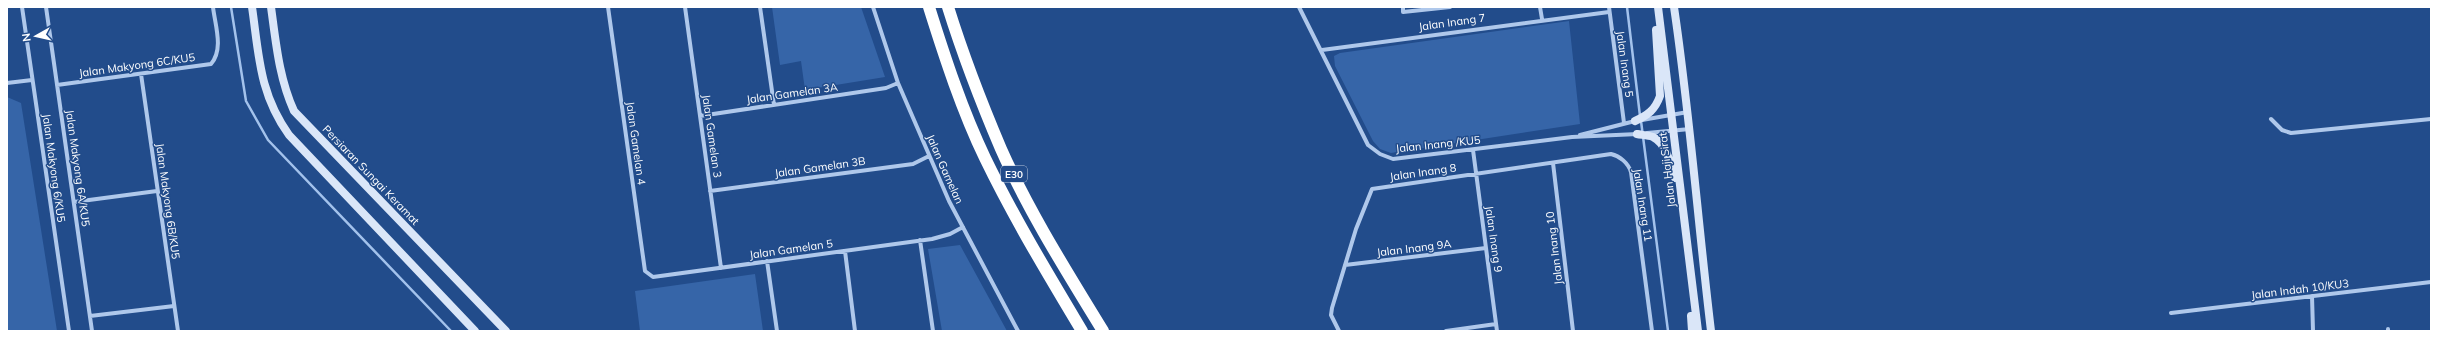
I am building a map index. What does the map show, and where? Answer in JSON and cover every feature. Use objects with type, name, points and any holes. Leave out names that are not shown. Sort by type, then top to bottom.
[{"type":"highway","name":"E30","points":[[929,7],[944,56],[985,157],[1035,253],[1082,331]]},
{"type":"highway","name":"E30","points":[[948,7],[964,56],[1001,150],[1054,251],[1103,331]]},
{"type":"main road","points":[[252,7],[263,86],[279,121],[289,134],[475,331]]},
{"type":"main road","name":"Persiaran Sungai Keramat","points":[[271,7],[280,70],[286,94],[294,112],[506,331]]},
{"type":"main road","points":[[1635,121],[1649,117],[1660,96],[1657,7]]},
{"type":"main road","name":"Jalan Haji Sirat","points":[[1657,7],[1698,331]]},
{"type":"main road","points":[[1674,7],[1691,128],[1711,331]]},
{"type":"main road","points":[[1637,134],[1652,134],[1660,143],[1669,158],[1681,196]]},
{"type":"main road","points":[[1690,264],[1692,331]]},
{"type":"street","name":"Jalan Makyong 6/KU5","points":[[22,7],[69,331]]},
{"type":"street","name":"Jalan Makyong 6A/KU5","points":[[46,7],[92,331]]},
{"type":"street","name":"Jalan Makyong 6C/KU5","points":[[57,85],[211,64],[217,58],[218,44],[213,7]]},
{"type":"street","name":"Jalan Gamelan 4","points":[[608,7],[645,271],[653,277]]},
{"type":"street","name":"Jalan Gamelan 3","points":[[685,7],[721,268]]},
{"type":"street","points":[[760,7],[774,105]]},
{"type":"street","name":"Jalan Gamelan","points":[[873,7],[898,83],[929,156],[963,227],[1018,331]]},
{"type":"street","name":"Jalan Inang /KU5","points":[[1300,7],[1368,145],[1380,154],[1393,159],[1572,137],[1637,134]]},
{"type":"street","points":[[1403,7],[1403,12],[1450,7]]},
{"type":"street","points":[[1540,7],[1542,19]]},
{"type":"street","name":"Jalan Inang 7","points":[[1322,50],[1609,9]]},
{"type":"street","name":"Jalan Inang 5","points":[[1609,9],[1624,123]]},
{"type":"street","name":"Jalan Makyong 6B/KU5","points":[[141,74],[178,331]]},
{"type":"street","points":[[7,84],[32,80]]},
{"type":"street","name":"Jalan Gamelan 3A","points":[[700,116],[886,88],[898,83]]},
{"type":"street","points":[[1649,117],[1671,116],[1688,112]]},
{"type":"street","points":[[2271,119],[2282,130],[2291,133],[2431,119]]},
{"type":"street","name":"Jalan Inang /KU5","points":[[1572,137],[1635,121]]},
{"type":"street","points":[[1652,134],[1691,128]]},
{"type":"street","name":"Jalan Inang 9","points":[[1473,150],[1497,331]]},
{"type":"street","name":"Jalan Inang 11","points":[[1476,174],[1611,154],[1617,156],[1630,168],[1652,331]]},
{"type":"street","name":"Jalan Gamelan 3B","points":[[710,191],[913,164],[929,156]]},
{"type":"street","name":"Jalan Inang 10","points":[[1553,163],[1573,331]]},
{"type":"street","name":"Jalan Inang 8","points":[[1345,265],[1372,189],[1476,174]]},
{"type":"street","points":[[74,202],[157,191]]},
{"type":"street","name":"Jalan Gamelan 5","points":[[653,277],[932,239],[950,234],[963,227]]},
{"type":"street","points":[[920,240],[933,331]]},
{"type":"street","name":"Jalan Inang 9A","points":[[1345,265],[1486,248]]},
{"type":"street","points":[[845,251],[855,331]]},
{"type":"street","points":[[767,261],[777,331]]},
{"type":"street","points":[[1338,331],[1331,315],[1345,265]]},
{"type":"street","name":"Jalan Indah 10/KU3","points":[[2170,313],[2431,282]]},
{"type":"street","points":[[2312,296],[2313,331]]},
{"type":"street","points":[[90,316],[174,306]]},
{"type":"street","points":[[1446,331],[1496,324]]},
{"type":"shaded area","points":[[772,7],[861,7],[885,77],[805,90],[801,61],[780,65]]},
{"type":"shaded area","points":[[1569,21],[1580,124],[1391,153],[1380,149],[1373,141],[1335,66],[1334,56],[1340,53]]},
{"type":"shaded area","points":[[7,97],[21,103],[57,331],[7,331]]},
{"type":"shaded area","points":[[960,245],[1007,331],[942,331],[928,249]]},
{"type":"shaded area","points":[[755,274],[763,331],[640,331],[635,291]]},
{"type":"waterway","points":[[231,7],[246,101],[268,140],[451,331]]},
{"type":"waterway","points":[[1627,7],[1640,116]]},
{"type":"waterway","points":[[1641,121],[1668,331]]}]
